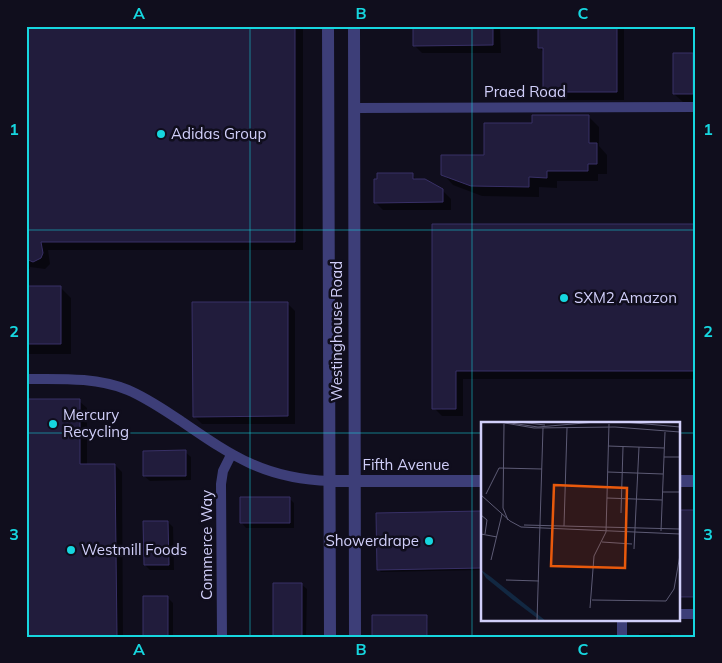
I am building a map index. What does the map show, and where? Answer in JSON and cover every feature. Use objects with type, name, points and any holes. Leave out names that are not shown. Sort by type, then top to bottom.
[{"type":"street","name":"Westinghouse Road","points":[[328,26],[330,637]]},
{"type":"street","name":"Westinghouse Road","points":[[354,26],[355,108],[352,338],[354,637]]},
{"type":"street","name":"Praed Road","points":[[355,108],[696,107]]},
{"type":"street","points":[[329,270],[353,270]]},
{"type":"street","points":[[329,339],[352,338]]},
{"type":"street","points":[[26,379],[88,380],[128,390],[152,402],[231,455],[251,465],[282,475],[330,481]]},
{"type":"street","name":"Commerce Way","points":[[222,637],[221,484],[223,471],[231,455]]},
{"type":"street","name":"Fifth Avenue","points":[[330,481],[481,480]]},
{"type":"street","points":[[680,481],[696,481]]},
{"type":"street","points":[[680,614],[696,614]]},
{"type":"street","points":[[622,620],[622,637]]},
{"type":"building","name":"Adidas Group","points":[[26,26],[295,26],[295,242],[41,242],[43,253],[41,258],[33,262],[26,259]]},
{"type":"building","points":[[413,26],[493,26],[493,45],[413,46]]},
{"type":"building","points":[[538,26],[617,26],[617,92],[543,92],[543,48],[538,48]]},
{"type":"building","points":[[673,53],[693,53],[693,94],[673,94]]},
{"type":"building","points":[[532,115],[589,115],[589,143],[597,143],[597,164],[588,164],[588,171],[547,171],[547,178],[529,177],[529,187],[471,186],[441,175],[441,155],[484,155],[484,123],[532,123]]},
{"type":"building","points":[[377,173],[413,173],[413,179],[425,179],[443,189],[443,202],[374,203],[374,179],[377,179]]},
{"type":"building","name":"SXM2 Amazon","points":[[432,224],[696,224],[696,371],[456,371],[456,409],[432,409]]},
{"type":"building","points":[[26,286],[61,286],[61,344],[26,344]]},
{"type":"building","points":[[192,302],[288,302],[288,416],[193,417]]},
{"type":"building","name":"Westmill Foods","points":[[26,399],[80,399],[80,464],[115,464],[117,637],[26,637]]},
{"type":"building","points":[[186,450],[186,476],[143,476],[143,451]]},
{"type":"building","points":[[240,497],[290,497],[290,523],[240,523]]},
{"type":"building","points":[[680,510],[696,510],[696,597],[680,597]]},
{"type":"building","name":"Showerdrape","points":[[481,511],[481,568],[377,570],[376,513]]},
{"type":"building","points":[[143,521],[168,521],[169,565],[144,565]]},
{"type":"building","points":[[273,583],[302,583],[302,637],[273,637]]},
{"type":"building","points":[[143,596],[168,596],[168,637],[143,637]]},
{"type":"building","points":[[372,615],[427,615],[427,637],[372,637]]},
{"type":"place","name":"Adidas Group","points":[[161,134]]},
{"type":"place","name":"SXM2 Amazon","points":[[564,298]]},
{"type":"place","name":"Mercury Recycling","points":[[53,424]]},
{"type":"place","name":"Showerdrape","points":[[429,541]]},
{"type":"place","name":"Westmill Foods","points":[[71,550]]}]
